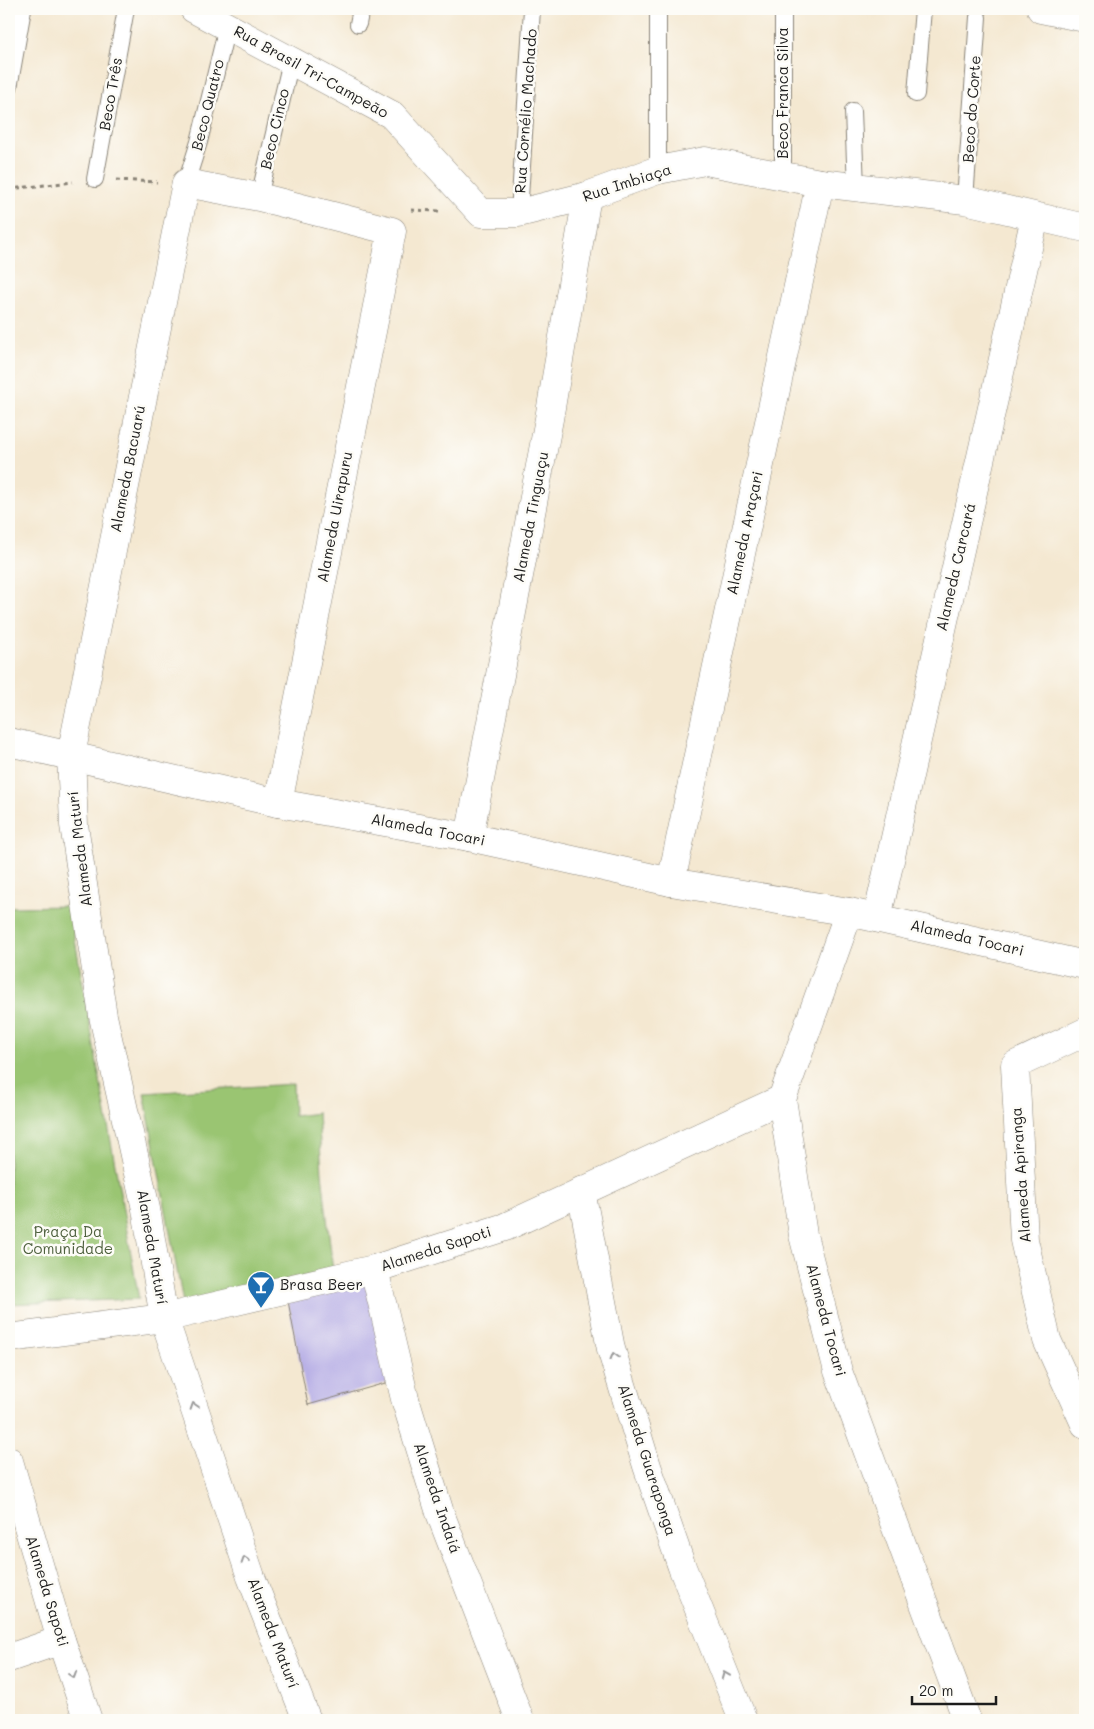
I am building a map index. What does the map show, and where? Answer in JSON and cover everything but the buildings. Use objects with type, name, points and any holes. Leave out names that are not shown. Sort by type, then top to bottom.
[{"type":"street","name":"Rua Brasil Tri-Campeão","points":[[194,9],[392,115],[480,213]]},
{"type":"street","points":[[1040,9],[1085,18]]},
{"type":"street","name":"Rua Imbiaça","points":[[480,213],[520,213],[586,196],[658,170],[705,161],[820,183],[965,200],[1085,228]]},
{"type":"street","points":[[186,183],[259,197],[392,231]]},
{"type":"street","name":"Alameda Bacuarú","points":[[71,755],[186,183]]},
{"type":"street","name":"Alameda Araçari","points":[[671,882],[820,183]]},
{"type":"street","name":"Alameda Tinguaçu","points":[[469,837],[549,419],[586,196]]},
{"type":"street","name":"Alameda Carcará","points":[[877,918],[1035,217]]},
{"type":"street","name":"Alameda Uirapuru","points":[[278,803],[392,231]]},
{"type":"street","name":"Alameda Tocari","points":[[9,742],[278,803],[469,837],[671,882],[849,912],[1085,965]]},
{"type":"street","name":"Alameda Maturí","points":[[71,755],[74,825],[103,1016],[146,1209],[164,1318],[251,1577],[307,1720]]},
{"type":"street","name":"Alameda Tocari","points":[[849,912],[782,1099],[803,1235],[838,1371],[967,1720]]},
{"type":"street","name":"Alameda Apiranga","points":[[1085,1032],[1015,1065],[1024,1240],[1047,1340],[1085,1424]]},
{"type":"street","name":"Alameda Sapoti","points":[[9,1338],[164,1318],[374,1269],[505,1227],[782,1099]]},
{"type":"street","name":"Alameda Guaraponga","points":[[581,1191],[612,1349],[647,1466],[682,1567],[743,1720]]},
{"type":"street","name":"Alameda Indaiá","points":[[374,1269],[405,1399],[440,1514],[520,1720]]},
{"type":"street","name":"Alameda Sapoti","points":[[9,1461],[62,1640],[88,1720]]},
{"type":"street","points":[[9,1658],[62,1640]]},
{"type":"lane","points":[[9,88],[23,9]]},
{"type":"lane","name":"Beco Três","points":[[95,179],[126,9]]},
{"type":"lane","name":"Rua Cornélio Machado","points":[[520,213],[532,9]]},
{"type":"lane","points":[[658,9],[658,170]]},
{"type":"lane","points":[[916,94],[923,9]]},
{"type":"lane","name":"Beco Franca Silva","points":[[783,10],[783,176]]},
{"type":"lane","name":"Beco do Corte","points":[[965,200],[978,17]]},
{"type":"lane","name":"Beco Quatro","points":[[186,183],[199,142],[227,27]]},
{"type":"lane","name":"Beco Cinco","points":[[259,197],[290,61]]},
{"type":"lane","points":[[853,111],[856,188]]},
{"type":"path","points":[[392,231],[398,210],[480,213]]},
{"type":"green space","name":"Praça Da Comunidade","points":[[69,906],[139,1299],[9,1304],[9,907]]},
{"type":"green space","points":[[293,1084],[294,1116],[318,1113],[322,1173],[333,1271],[184,1308],[144,1093]]},
{"type":"place","name":"Brasa Beer","points":[[261,1309]]}]
